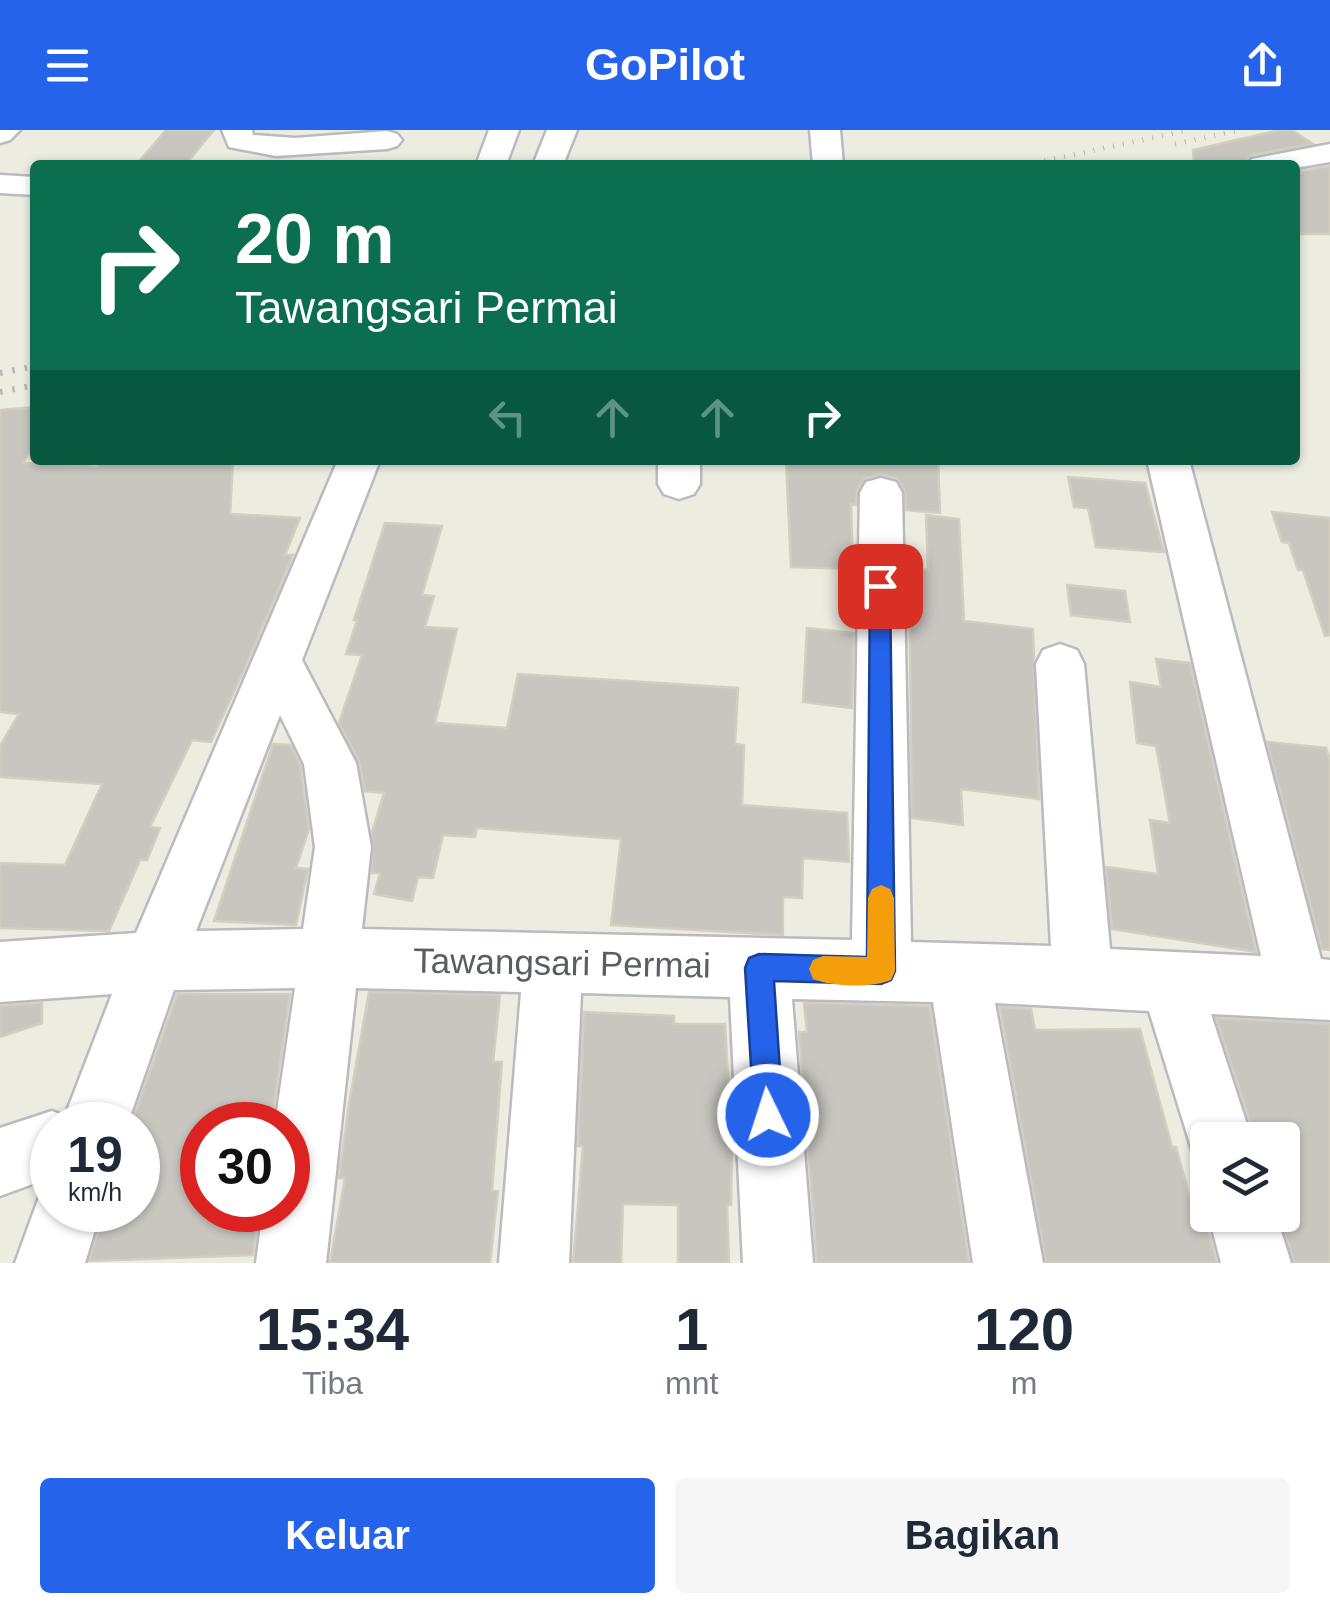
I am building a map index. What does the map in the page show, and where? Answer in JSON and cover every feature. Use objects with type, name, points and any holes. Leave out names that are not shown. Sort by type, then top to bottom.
[{"type":"street","points":[[237,130],[240,141],[286,149],[353,140],[387,140]]},
{"type":"street","points":[[493,160],[504,130]]},
{"type":"street","points":[[550,160],[562,130]]},
{"type":"street","points":[[825,130],[828,160]]},
{"type":"street","points":[[1292,160],[1330,153]]},
{"type":"street","points":[[0,184],[30,186]]},
{"type":"street","points":[[102,1102],[154,960],[357,465]]},
{"type":"street","points":[[1169,465],[1314,988]]},
{"type":"street","points":[[881,493],[881,971]]},
{"type":"street","points":[[277,660],[330,763],[342,846],[290,1263]]},
{"type":"street","points":[[1060,664],[1083,978]]},
{"type":"street","name":"Tawangsari Permai","points":[[0,972],[154,960],[331,958],[959,972],[1314,988]]},
{"type":"street","points":[[534,1263],[553,962]]},
{"type":"street","points":[[759,968],[778,1263]]},
{"type":"street","points":[[959,972],[1008,1263]]},
{"type":"street","points":[[1171,983],[1213,1122]]},
{"type":"street","points":[[0,1162],[30,1152]]},
{"type":"street","points":[[50,1263],[60,1232]]},
{"type":"street","points":[[1246,1232],[1256,1263]]},
{"type":"building","points":[[166,130],[214,130],[189,160],[140,160]]},
{"type":"building","points":[[1280,130],[1292,130],[1313,144],[1251,155],[1248,160],[1194,160],[1193,150]]},
{"type":"building","points":[[1330,166],[1330,234],[1300,234],[1300,171]]},
{"type":"building","points":[[30,407],[30,452],[23,463],[98,467],[233,465],[230,514],[300,518],[285,555],[293,555],[211,742],[192,740],[150,827],[160,828],[147,860],[140,860],[109,931],[0,928],[0,863],[65,865],[102,784],[0,777],[0,746],[19,714],[0,712],[0,410]]},
{"type":"building","points":[[786,465],[938,465],[940,513],[906,510],[905,491],[897,478],[882,474],[865,478],[857,491],[856,505],[851,504],[853,569],[791,567]]},
{"type":"building","points":[[1068,477],[1145,483],[1164,552],[1096,547],[1088,508],[1074,507]]},
{"type":"building","points":[[1272,512],[1330,518],[1330,635],[1325,636],[1303,570],[1298,570],[1289,543],[1282,542]]},
{"type":"building","points":[[926,515],[959,519],[964,621],[1033,629],[1039,799],[961,789],[963,825],[912,818],[909,568],[928,570]]},
{"type":"building","points":[[385,523],[442,526],[422,595],[434,596],[425,627],[457,629],[435,723],[507,728],[518,674],[738,688],[735,744],[744,745],[742,805],[847,813],[849,862],[803,858],[802,898],[783,897],[783,935],[611,925],[621,839],[477,828],[475,837],[443,835],[433,878],[418,877],[412,901],[374,894],[380,873],[372,873],[372,832],[384,793],[365,791],[359,761],[339,723],[362,655],[346,654]]},
{"type":"building","points":[[1067,585],[1125,591],[1130,622],[1071,615]]},
{"type":"building","points":[[807,628],[854,633],[852,708],[803,702]]},
{"type":"building","points":[[1156,659],[1190,663],[1256,952],[1112,929],[1106,867],[1158,874],[1150,820],[1170,823],[1156,746],[1137,743],[1130,682],[1161,687]]},
{"type":"building","points":[[1267,742],[1326,748],[1330,760],[1330,950],[1322,949]]},
{"type":"building","points":[[273,744],[291,745],[300,765],[309,829],[296,868],[308,869],[296,925],[214,921]]},
{"type":"building","points":[[369,992],[500,995],[493,1062],[502,1062],[492,1191],[498,1191],[490,1263],[330,1263],[345,1178],[339,1178],[349,1104]]},
{"type":"building","points":[[177,994],[290,994],[274,1102],[180,1102],[180,1232],[256,1232],[253,1255],[89,1261],[98,1232],[160,1232],[160,1102],[139,1102]]},
{"type":"building","points":[[42,1003],[42,1023],[0,1037],[0,1006]]},
{"type":"building","points":[[804,1003],[930,1006],[969,1263],[817,1263],[799,1032],[807,1032]]},
{"type":"building","points":[[1000,1007],[1031,1009],[1035,1030],[1140,1029],[1190,1198],[1190,1232],[1208,1232],[1217,1263],[1046,1263]]},
{"type":"building","points":[[584,1012],[674,1016],[674,1024],[725,1024],[732,1142],[731,1205],[727,1205],[729,1263],[678,1263],[678,1205],[623,1204],[621,1263],[573,1263],[583,1146],[578,1146]]},
{"type":"building","points":[[1216,1018],[1330,1024],[1330,1263],[1294,1263],[1285,1232],[1300,1232],[1300,1122],[1250,1122]]},
{"type":"railway","points":[[1048,160],[1189,130]]},
{"type":"railway","points":[[1175,144],[1241,130]]},
{"type":"railway","points":[[0,373],[30,367]]},
{"type":"railway","points":[[0,392],[30,386]]},
{"type":"slow traffic","points":[[823,969],[881,971],[881,898]]},
{"type":"route","points":[[768,1115],[759,968],[881,971],[880,586]]}]
